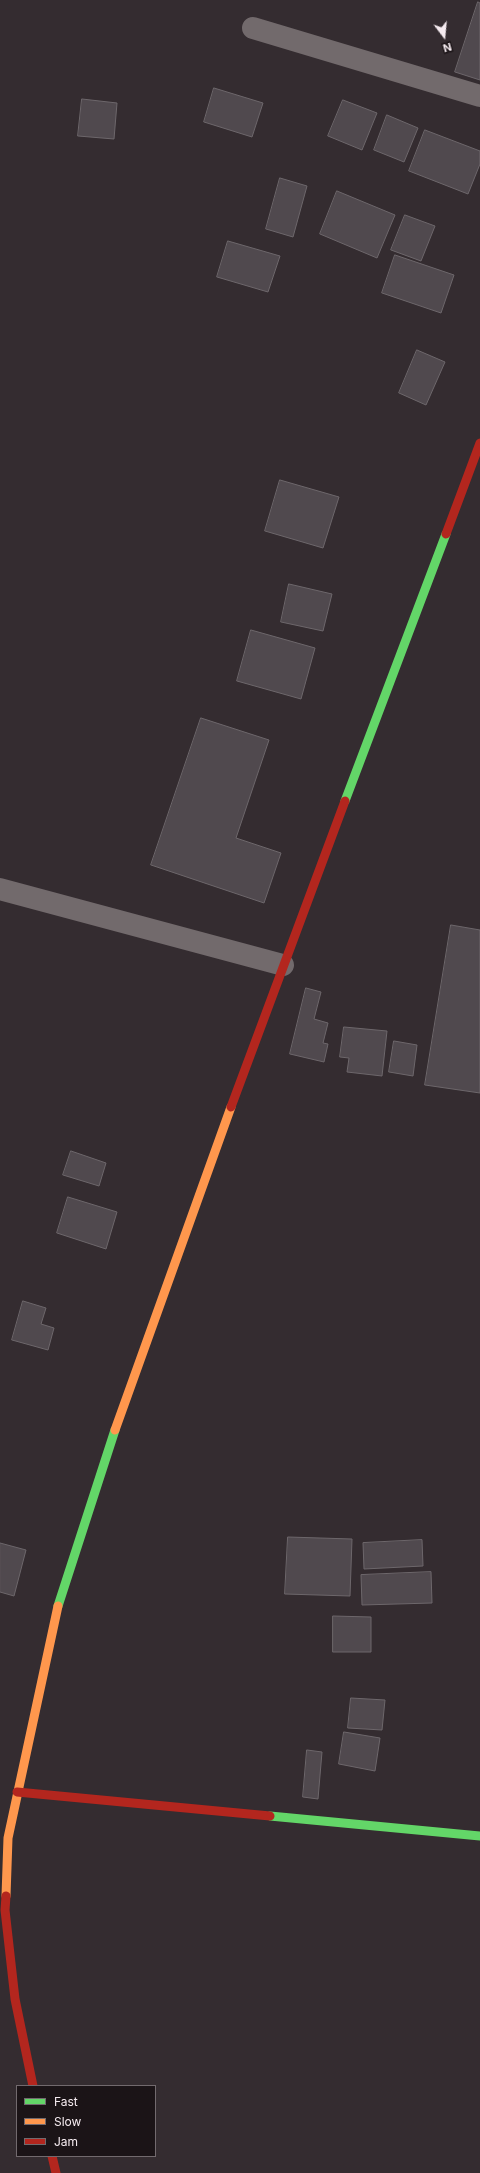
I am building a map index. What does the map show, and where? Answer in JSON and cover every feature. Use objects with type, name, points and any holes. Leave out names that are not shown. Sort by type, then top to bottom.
[{"type":"street","points":[[253,28],[480,96]]},
{"type":"street","points":[[33,2085],[15,1999],[5,1910],[8,1838],[59,1603],[125,1400],[283,965],[480,443]]},
{"type":"street","points":[[0,889],[283,965]]},
{"type":"street","points":[[17,1792],[480,1836]]},
{"type":"street","points":[[52,2157],[56,2173]]},
{"type":"building","points":[[478,2],[480,3],[480,80],[455,72]]},
{"type":"building","points":[[214,88],[263,103],[252,137],[204,122]]},
{"type":"building","points":[[82,99],[117,103],[114,139],[78,136]]},
{"type":"building","points":[[343,100],[377,113],[362,150],[328,136]]},
{"type":"building","points":[[387,115],[418,128],[404,162],[374,150]]},
{"type":"building","points":[[425,130],[480,151],[480,164],[468,194],[409,171]]},
{"type":"building","points":[[280,178],[307,186],[293,237],[266,229]]},
{"type":"building","points":[[337,191],[395,215],[377,258],[320,234]]},
{"type":"building","points":[[405,215],[435,226],[421,261],[391,250]]},
{"type":"building","points":[[228,241],[280,256],[268,292],[217,277]]},
{"type":"building","points":[[395,255],[454,275],[441,313],[382,293]]},
{"type":"building","points":[[417,350],[445,362],[426,405],[399,393]]},
{"type":"building","points":[[280,480],[339,497],[323,548],[265,531]]},
{"type":"building","points":[[289,584],[332,594],[323,631],[281,622]]},
{"type":"building","points":[[251,630],[315,648],[301,699],[237,681]]},
{"type":"building","points":[[201,718],[269,740],[236,838],[281,853],[264,903],[151,865]]},
{"type":"building","points":[[451,925],[480,930],[480,1093],[425,1085]]},
{"type":"building","points":[[306,988],[321,992],[314,1019],[328,1023],[323,1043],[328,1044],[324,1062],[290,1054]]},
{"type":"building","points":[[344,1027],[387,1031],[382,1076],[347,1072],[349,1058],[340,1057]]},
{"type":"building","points":[[394,1041],[417,1045],[413,1076],[389,1072]]},
{"type":"building","points":[[71,1151],[106,1163],[99,1186],[63,1175]]},
{"type":"building","points":[[68,1197],[117,1212],[106,1249],[57,1233]]},
{"type":"building","points":[[23,1301],[46,1308],[41,1324],[54,1328],[48,1350],[12,1340]]},
{"type":"building","points":[[288,1537],[352,1539],[350,1596],[285,1594]]},
{"type":"building","points":[[422,1540],[423,1566],[364,1569],[363,1543]]},
{"type":"building","points":[[0,1543],[26,1550],[14,1596],[0,1592]]},
{"type":"building","points":[[431,1572],[432,1603],[362,1605],[361,1575]]},
{"type":"building","points":[[333,1616],[371,1617],[371,1652],[333,1652]]},
{"type":"building","points":[[351,1698],[385,1700],[382,1730],[348,1728]]},
{"type":"building","points":[[344,1732],[380,1738],[375,1771],[339,1764]]},
{"type":"building","points":[[307,1750],[322,1752],[318,1799],[303,1797]]},
{"type":"traffic: fast","points":[[345,801],[446,534]]},
{"type":"traffic: fast","points":[[58,1606],[115,1430]]},
{"type":"traffic: fast","points":[[270,1816],[480,1836]]},
{"type":"traffic: slow","points":[[115,1430],[231,1107]]},
{"type":"traffic: slow","points":[[6,1896],[8,1838],[58,1606]]},
{"type":"traffic: jam","points":[[446,534],[480,443]]},
{"type":"traffic: jam","points":[[231,1107],[345,801]]},
{"type":"traffic: jam","points":[[17,1792],[270,1816]]},
{"type":"traffic: jam","points":[[6,1896],[5,1910],[15,1999],[33,2085]]},
{"type":"traffic: jam","points":[[52,2157],[56,2173]]}]
